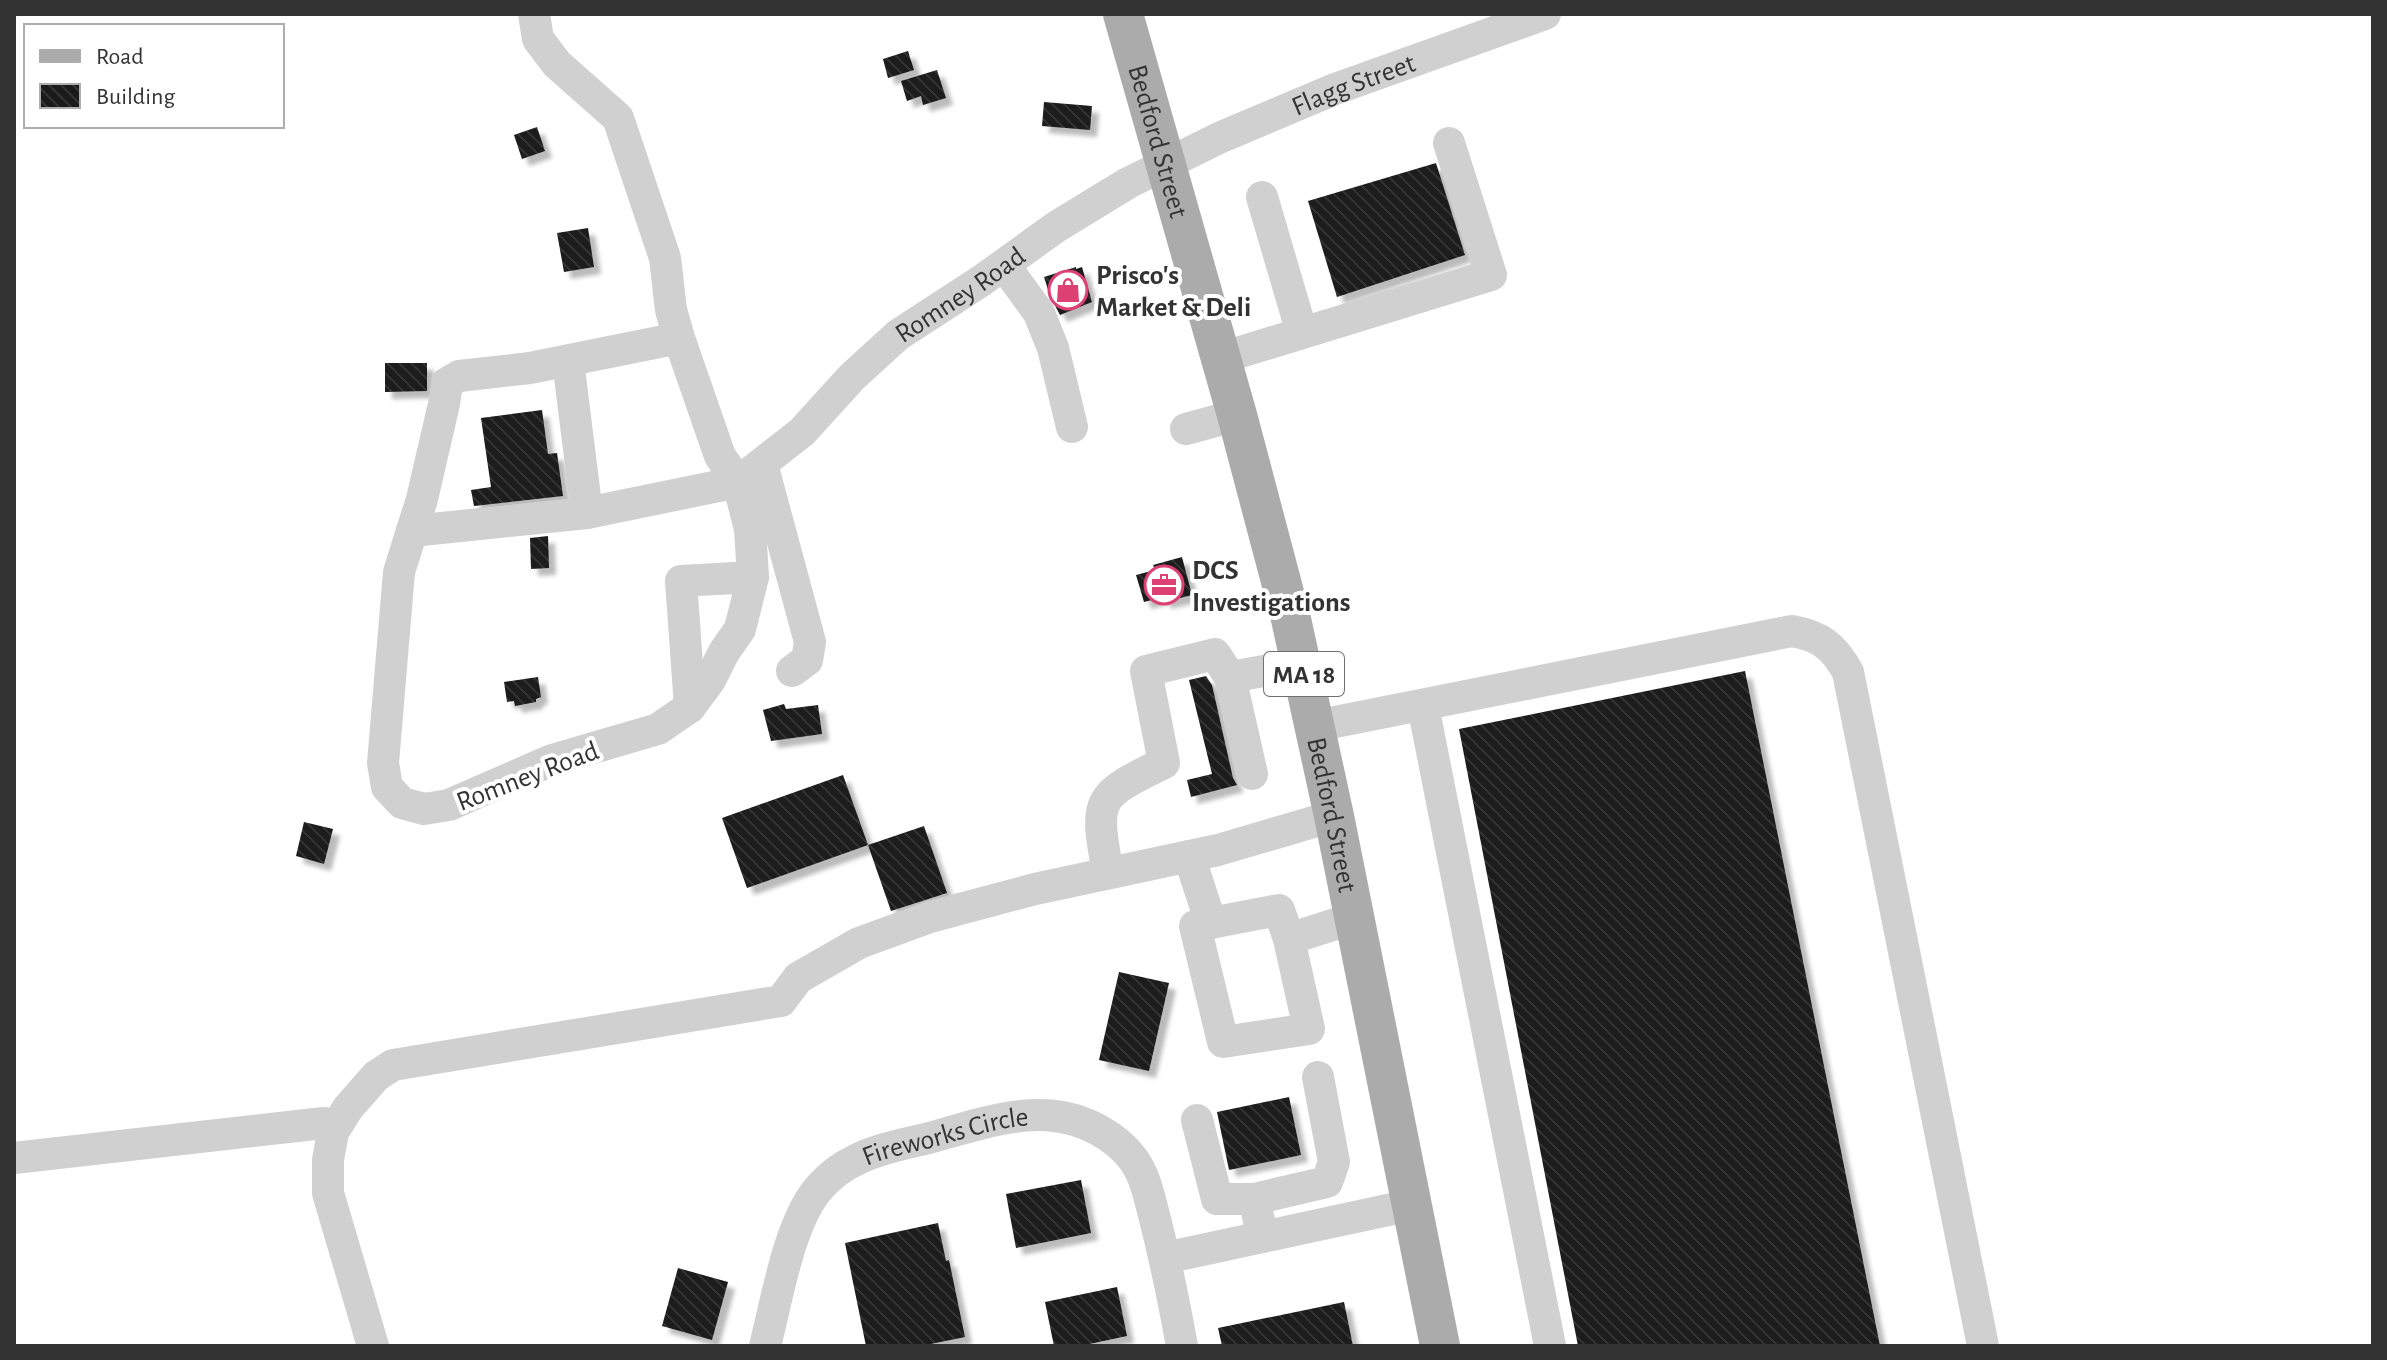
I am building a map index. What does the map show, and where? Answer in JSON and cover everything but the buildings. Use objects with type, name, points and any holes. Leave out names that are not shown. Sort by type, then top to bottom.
[{"type":"main road","name":"Bedford Street","points":[[1123,14],[1237,415],[1302,664],[1440,1346]]},
{"type":"street","name":"Romney Road","points":[[534,14],[538,39],[557,64],[618,118],[665,258],[671,310],[679,338],[720,456],[750,473]]},
{"type":"street","name":"Flagg Street","points":[[1166,164],[1335,89],[1545,14]]},
{"type":"street","points":[[1221,358],[1491,275],[1449,143]]},
{"type":"street","name":"Romney Road","points":[[750,473],[802,432],[852,377],[898,335],[1070,219],[1128,183],[1166,164]]},
{"type":"street","points":[[1262,197],[1302,333]]},
{"type":"street","points":[[1004,265],[1039,313],[1053,348],[1072,427]]},
{"type":"street","points":[[587,513],[568,361],[679,338]]},
{"type":"street","name":"Romney Road","points":[[568,361],[459,376],[447,383],[422,499],[399,572],[383,763],[387,787],[402,803],[424,809],[449,805],[552,760],[658,729],[690,707],[740,629],[753,577],[750,473]]},
{"type":"street","points":[[1186,429],[1237,415]]},
{"type":"street","points":[[412,531],[587,513],[750,473],[810,642],[807,660],[792,671]]},
{"type":"street","points":[[690,707],[681,581],[753,577]]},
{"type":"street","points":[[1315,726],[1792,631],[1822,641],[1839,655],[1848,672],[1983,1346]]},
{"type":"street","points":[[1108,873],[1101,835],[1101,812],[1109,794],[1125,782],[1164,763],[1146,671],[1215,654],[1230,677],[1252,774]]},
{"type":"street","points":[[1230,677],[1302,664]]},
{"type":"street","points":[[1423,706],[1550,1346]]},
{"type":"street","points":[[373,1346],[328,1193],[328,1160],[333,1132],[348,1108],[376,1076],[393,1065],[781,1001],[798,978],[859,943],[930,917],[1035,889],[1218,850],[1334,816]]},
{"type":"street","points":[[1189,856],[1211,923]]},
{"type":"street","points":[[1279,910],[1289,939],[1309,1029],[1223,1042],[1195,926],[1279,910]]},
{"type":"street","points":[[1289,939],[1354,918]]},
{"type":"street","points":[[1197,1120],[1217,1199],[1254,1199],[1327,1182],[1334,1162],[1318,1077]]},
{"type":"street","name":"Fireworks Circle","points":[[765,1346],[794,1234],[804,1210],[833,1174],[852,1161],[881,1150],[1002,1119],[1030,1115],[1056,1116],[1085,1123],[1111,1138],[1133,1159],[1146,1185],[1165,1258],[1182,1346]]},
{"type":"street","points":[[14,1158],[324,1123],[333,1132]]},
{"type":"street","points":[[1254,1199],[1263,1237]]},
{"type":"street","points":[[1165,1258],[1411,1205]]},
{"type":"place","name":"Prisco's Market & Deli","points":[[1068,290]]},
{"type":"place","name":"DCS Investigations","points":[[1164,585]]}]
